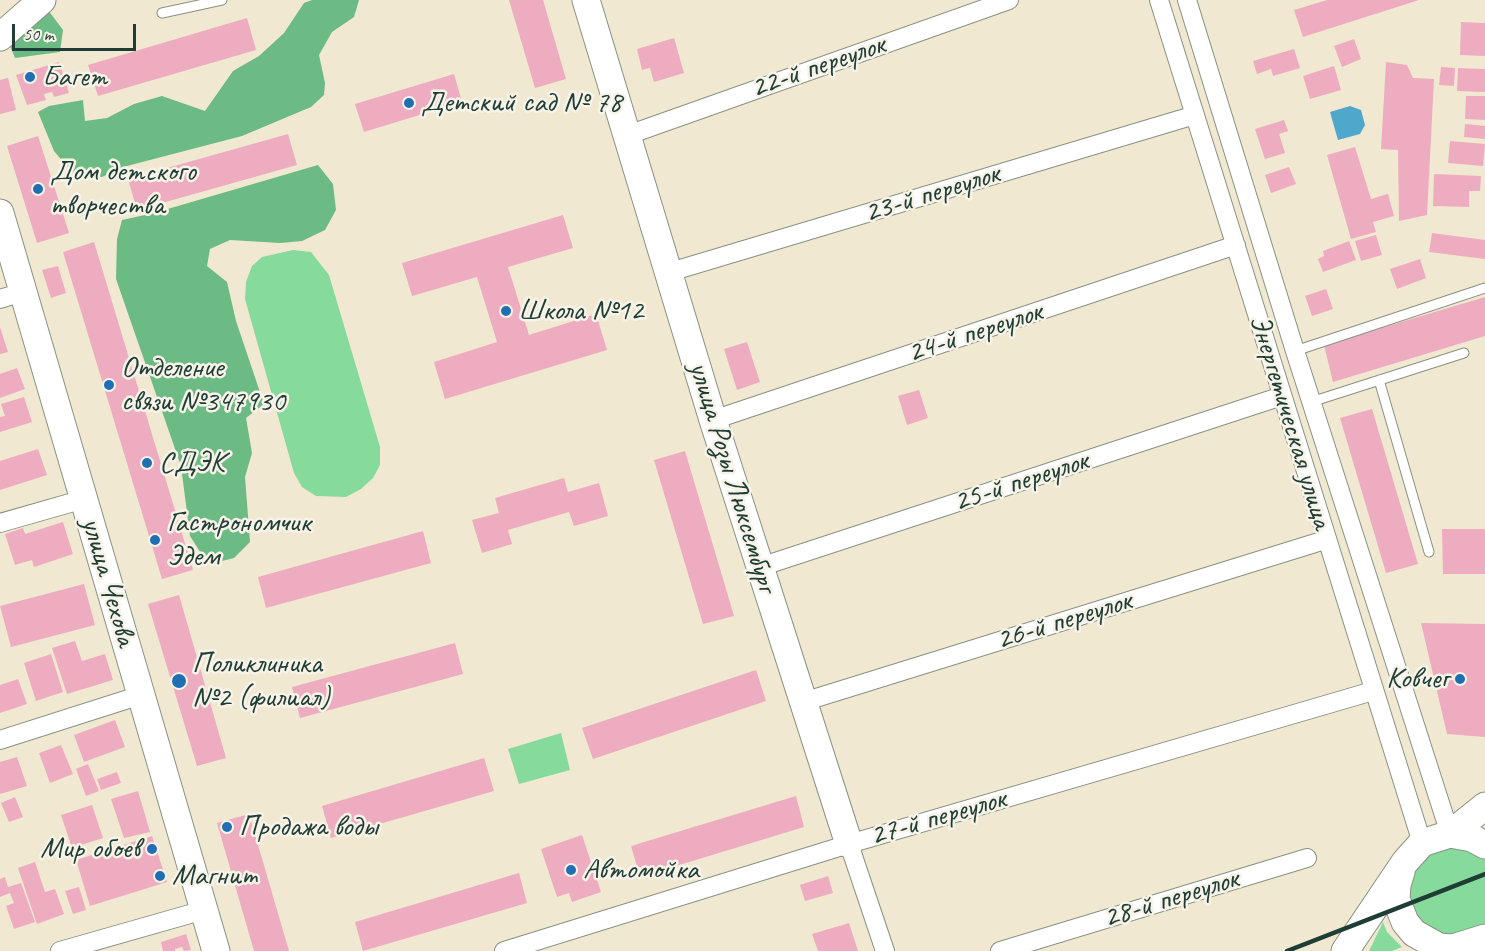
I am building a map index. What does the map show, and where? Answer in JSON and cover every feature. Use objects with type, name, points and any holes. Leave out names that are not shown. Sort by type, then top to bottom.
[{"type":"main road","points":[[0,37],[42,0]]},
{"type":"main road","name":"улица Розы Люксембург","points":[[586,0],[713,420],[849,844]]},
{"type":"main road","name":"улица Чехова","points":[[0,213],[12,295],[84,499],[216,951]]},
{"type":"main road","points":[[1346,951],[1413,853],[1450,834],[1485,806]]},
{"type":"main road","points":[[1450,834],[1472,838],[1485,845]]},
{"type":"main road","points":[[1413,853],[1397,885],[1396,899],[1405,922],[1426,941],[1451,950],[1485,938]]},
{"type":"street","name":"22-й переулок","points":[[628,135],[1009,0]]},
{"type":"street","name":"Энергетическая улица","points":[[1159,0],[1373,690],[1413,853]]},
{"type":"street","points":[[1187,0],[1311,402],[1450,834]]},
{"type":"street","name":"23-й переулок","points":[[670,273],[1195,115]]},
{"type":"street","name":"24-й переулок","points":[[713,420],[1236,246]]},
{"type":"street","points":[[1250,288],[1273,280]]},
{"type":"street","name":"25-й переулок","points":[[760,567],[1282,396]]},
{"type":"street","points":[[0,523],[84,499]]},
{"type":"street","name":"26-й переулок","points":[[803,702],[1325,540]]},
{"type":"street","name":"27-й переулок","points":[[504,951],[849,844],[1373,690]]},
{"type":"street","points":[[0,740],[141,695]]},
{"type":"street","name":"улица Розы Люксембург","points":[[849,844],[885,951]]},
{"type":"street","name":"28-й переулок","points":[[1000,951],[1306,858]]},
{"type":"street","points":[[60,951],[204,910]]},
{"type":"lane","points":[[162,13],[222,0]]},
{"type":"lane","points":[[1295,351],[1485,288]]},
{"type":"lane","points":[[1311,402],[1464,353]]},
{"type":"lane","points":[[1379,380],[1430,552]]},
{"type":"green space","points":[[312,0],[359,0],[354,17],[332,32],[319,55],[325,83],[324,95],[311,107],[242,136],[123,167],[102,177],[74,175],[54,151],[38,112],[49,106],[83,100],[85,121],[107,118],[134,104],[162,96],[205,111],[233,71],[259,56],[284,33],[304,3]]},
{"type":"green space","points":[[48,10],[63,30],[60,52],[15,58],[8,41]]},
{"type":"green space","points":[[318,165],[333,184],[336,210],[325,230],[302,241],[280,243],[230,240],[210,249],[207,266],[227,282],[236,321],[264,404],[246,418],[252,453],[245,477],[250,542],[234,558],[214,563],[204,558],[190,536],[181,466],[116,279],[117,239],[122,220],[154,213]]},
{"type":"green space","points":[[293,250],[311,252],[329,275],[380,447],[380,465],[373,478],[361,489],[346,497],[316,496],[302,487],[294,473],[245,299],[246,282],[252,266],[262,257]]},
{"type":"green space","points":[[561,733],[570,770],[519,784],[508,749]]},
{"type":"green space","points":[[1443,842],[1485,853],[1485,927],[1449,939],[1410,914],[1408,870]]},
{"type":"green space","points":[[1383,922],[1387,932],[1402,947],[1392,951],[1369,951]]},
{"type":"water","points":[[1350,106],[1361,110],[1365,125],[1360,134],[1338,140],[1330,112]]},
{"type":"building","points":[[509,0],[543,0],[566,79],[535,88]]},
{"type":"building","points":[[1327,0],[1419,0],[1303,37],[1294,10]]},
{"type":"building","points":[[247,18],[256,50],[98,96],[88,65]]},
{"type":"building","points":[[1461,22],[1485,23],[1485,56],[1460,55]]},
{"type":"building","points":[[674,38],[684,73],[654,82],[650,68],[642,70],[637,49]]},
{"type":"building","points":[[1354,39],[1361,59],[1342,67],[1334,46]]},
{"type":"building","points":[[1294,49],[1300,68],[1273,76],[1271,69],[1257,74],[1253,61]]},
{"type":"building","points":[[59,62],[69,93],[54,97],[52,92],[44,94],[46,100],[27,105],[16,75]]},
{"type":"building","points":[[1386,62],[1407,65],[1413,78],[1434,79],[1427,215],[1399,221],[1398,150],[1381,149]]},
{"type":"building","points":[[1334,66],[1341,90],[1310,99],[1303,76]]},
{"type":"building","points":[[1441,67],[1455,68],[1454,86],[1439,85]]},
{"type":"building","points":[[1458,68],[1485,69],[1485,92],[1457,91]]},
{"type":"building","name":"Детский сад № 78","points":[[454,74],[462,102],[364,132],[355,104]]},
{"type":"building","points":[[8,78],[16,110],[0,114],[0,80]]},
{"type":"building","points":[[1466,96],[1485,96],[1485,120],[1465,119]]},
{"type":"building","points":[[1284,120],[1288,131],[1279,134],[1285,153],[1265,159],[1255,129]]},
{"type":"building","points":[[1465,124],[1485,126],[1485,139],[1464,137]]},
{"type":"building","points":[[288,134],[297,165],[137,210],[128,179]]},
{"type":"building","name":"Дом детского творчества","points":[[38,136],[69,233],[37,243],[7,146]]},
{"type":"building","points":[[1450,141],[1485,144],[1483,166],[1448,163]]},
{"type":"building","points":[[1355,147],[1371,199],[1388,194],[1394,216],[1373,222],[1376,232],[1351,239],[1327,155]]},
{"type":"building","points":[[1289,167],[1296,184],[1271,193],[1265,175]]},
{"type":"building","points":[[1434,174],[1481,176],[1480,191],[1469,191],[1469,207],[1433,206]]},
{"type":"building","points":[[563,215],[573,248],[508,267],[529,335],[596,314],[607,350],[445,399],[434,362],[497,342],[477,277],[412,296],[402,263]]},
{"type":"building","points":[[1432,233],[1485,240],[1485,259],[1429,252]]},
{"type":"building","points":[[1376,235],[1382,255],[1361,261],[1355,241]]},
{"type":"building","points":[[1349,241],[1356,260],[1323,272],[1318,259],[1324,256],[1323,251]]},
{"type":"building","points":[[94,242],[193,570],[162,579],[63,252]]},
{"type":"building","points":[[1420,259],[1426,278],[1397,289],[1390,269]]},
{"type":"building","points":[[58,266],[66,293],[51,298],[42,270]]},
{"type":"building","points":[[1326,289],[1333,309],[1312,316],[1305,296]]},
{"type":"building","points":[[1485,297],[1485,336],[1333,382],[1324,345]]},
{"type":"building","points":[[0,327],[8,352],[0,354]]},
{"type":"building","points":[[747,342],[760,382],[737,390],[724,349]]},
{"type":"building","points":[[17,368],[25,389],[0,398],[0,374]]},
{"type":"building","points":[[919,390],[928,418],[907,425],[898,396]]},
{"type":"building","points":[[24,397],[32,422],[0,432],[0,417],[5,416],[1,404]]},
{"type":"building","points":[[1372,409],[1418,564],[1386,573],[1340,418]]},
{"type":"building","points":[[38,449],[47,475],[0,490],[0,461]]},
{"type":"building","points":[[685,451],[734,616],[703,624],[654,460]]},
{"type":"building","points":[[564,478],[568,492],[599,483],[608,516],[574,526],[569,512],[508,530],[512,544],[482,553],[472,520],[499,513],[495,498]]},
{"type":"building","points":[[63,522],[73,554],[34,567],[32,560],[15,565],[5,534],[23,528],[25,534]]},
{"type":"building","points":[[1442,529],[1485,529],[1485,574],[1443,574]]},
{"type":"building","points":[[423,531],[431,563],[266,608],[258,577]]},
{"type":"building","points":[[84,584],[95,625],[11,647],[0,606]]},
{"type":"building","points":[[179,595],[226,758],[197,766],[148,604]]},
{"type":"building","name":"Ковчег","points":[[1421,623],[1485,624],[1485,737],[1447,734]]},
{"type":"building","points":[[75,641],[82,661],[105,654],[113,680],[67,694],[52,648]]},
{"type":"building","points":[[455,643],[463,674],[300,718],[292,687]]},
{"type":"building","points":[[51,654],[63,692],[36,701],[24,663]]},
{"type":"building","points":[[756,670],[766,701],[593,759],[582,728]]},
{"type":"building","points":[[18,679],[27,704],[0,713],[0,685]]},
{"type":"building","points":[[115,720],[125,747],[84,762],[74,735]]},
{"type":"building","points":[[61,745],[73,774],[50,783],[39,753]]},
{"type":"building","points":[[17,757],[27,786],[0,794],[0,762]]},
{"type":"building","points":[[484,758],[494,791],[331,838],[322,806]]},
{"type":"building","points":[[88,764],[99,791],[86,796],[76,769]]},
{"type":"building","points":[[117,772],[121,783],[101,790],[97,779]]},
{"type":"building","points":[[138,791],[150,832],[124,838],[111,799]]},
{"type":"building","points":[[796,796],[804,827],[640,877],[631,846]]},
{"type":"building","points":[[15,797],[23,817],[9,822],[1,803]]},
{"type":"building","points":[[92,805],[103,838],[72,848],[61,815]]},
{"type":"building","points":[[249,814],[289,951],[254,951],[217,823]]},
{"type":"building","name":"Автомойка","points":[[582,835],[601,892],[572,902],[569,893],[557,897],[541,849]]},
{"type":"building","points":[[152,836],[167,882],[90,906],[76,860]]},
{"type":"building","points":[[35,862],[45,892],[55,889],[64,914],[37,924],[18,868]]},
{"type":"building","points":[[519,873],[527,903],[363,951],[355,922]]},
{"type":"building","points":[[828,876],[833,893],[805,901],[800,885]]},
{"type":"building","points":[[5,877],[8,887],[21,883],[35,922],[14,929],[6,906],[14,903],[10,893],[0,897],[0,879]]},
{"type":"building","points":[[79,887],[86,910],[73,914],[65,891]]},
{"type":"building","points":[[849,923],[858,951],[818,951],[812,934]]},
{"type":"building","points":[[186,934],[191,950],[184,951],[182,947],[175,951],[163,951],[161,942]]},
{"type":"railway","points":[[1287,951],[1485,874]]},
{"type":"place","name":"Багет","points":[[30,77]]},
{"type":"place","name":"Детский сад № 78","points":[[409,103]]},
{"type":"place","name":"Дом детского творчества","points":[[38,189]]},
{"type":"place","name":"Школа №12","points":[[506,311]]},
{"type":"place","name":"Отделение связи №347930","points":[[109,385]]},
{"type":"place","name":"СДЭК","points":[[147,463]]},
{"type":"place","name":"Гастрономчик Эдем","points":[[155,540]]},
{"type":"place","name":"Ковчег","points":[[1460,679]]},
{"type":"place","name":"Поликлиника №2 (филиал)","points":[[179,681]]},
{"type":"place","name":"Продажа воды","points":[[227,827]]},
{"type":"place","name":"Мир обоев","points":[[152,849]]},
{"type":"place","name":"Автомойка","points":[[571,870]]},
{"type":"place","name":"Магнит","points":[[160,876]]}]
